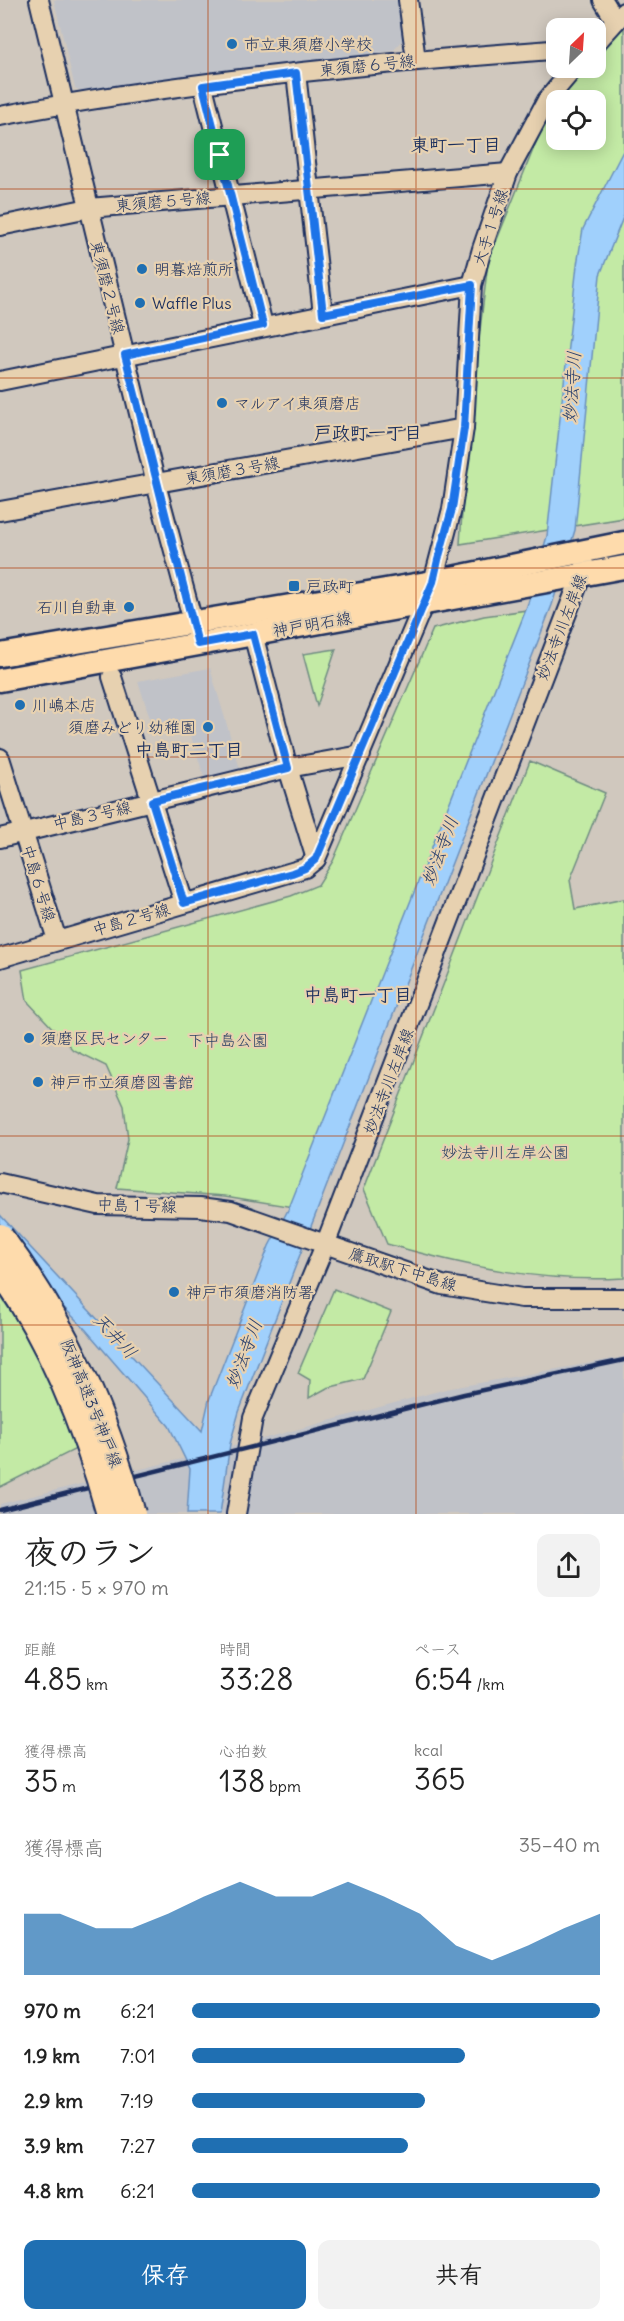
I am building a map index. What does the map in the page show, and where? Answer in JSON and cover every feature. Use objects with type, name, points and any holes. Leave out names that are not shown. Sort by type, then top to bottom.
[{"type":"highway","name":"阪神高速3号神戸線","points":[[0,1237],[54,1314],[81,1369],[122,1477],[132,1514]]},
{"type":"highway","name":"阪神高速3号神戸線","points":[[0,1269],[37,1324],[61,1373],[100,1476],[110,1514]]},
{"type":"main road","name":"神戸明石線","points":[[0,680],[196,634],[624,543]]},
{"type":"main road","name":"神戸明石線","points":[[0,655],[196,634],[253,634],[624,567]]},
{"type":"street","name":"東須磨２号線","points":[[39,0],[156,484],[196,634]]},
{"type":"street","points":[[408,0],[416,60]]},
{"type":"street","points":[[603,0],[620,16],[606,32]]},
{"type":"street","name":"東須磨６号線","points":[[0,116],[64,104],[296,73],[416,60],[546,50]]},
{"type":"street","points":[[296,73],[323,314]]},
{"type":"street","name":"大手１号線","points":[[433,582],[452,509],[464,428],[472,285],[508,173],[547,100],[566,78]]},
{"type":"street","points":[[203,86],[263,325]]},
{"type":"street","name":"東須磨５号線","points":[[0,226],[89,208],[309,187],[508,173]]},
{"type":"street","points":[[0,381],[263,325],[472,285]]},
{"type":"street","name":"東須磨３号線","points":[[0,511],[464,428]]},
{"type":"street","name":"妙法寺川左岸線","points":[[236,1514],[253,1418],[325,1245],[590,550]]},
{"type":"street","points":[[316,859],[433,582]]},
{"type":"street","points":[[253,634],[288,768],[316,859]]},
{"type":"street","points":[[112,677],[184,903]]},
{"type":"street","name":"中島３号線","points":[[0,838],[288,768],[361,755]]},
{"type":"street","name":"中島６号線","points":[[0,758],[57,940]]},
{"type":"street","name":"中島２号線","points":[[0,958],[292,873],[305,868],[316,859]]},
{"type":"street","name":"中島１号線","points":[[0,1183],[98,1205],[200,1207],[231,1211],[307,1238]]},
{"type":"street","name":"鷹取駅下中島線","points":[[307,1238],[442,1285],[522,1298],[624,1298]]},
{"type":"shaded area","name":"市立東須磨小学校","points":[[54,0],[401,0],[406,37],[393,51],[86,93],[75,88]]},
{"type":"shaded area","name":"須磨みどり幼稚園","points":[[210,668],[240,769],[204,777],[187,723],[154,731],[138,681]]},
{"type":"shaded area","points":[[624,1357],[624,1514],[0,1514],[0,1504],[262,1439],[446,1389]]},
{"type":"green space","points":[[624,19],[624,518],[460,544],[466,449],[488,262],[546,119],[546,150],[606,150],[606,90],[568,90],[578,78],[606,78],[606,43]]},
{"type":"green space","name":"下中島公園","points":[[527,610],[293,1207],[225,1196],[117,1188],[128,1139],[124,1106],[106,1066],[73,1050],[27,1001],[22,970],[291,896],[318,885],[333,861],[433,629],[484,616]]},
{"type":"green space","points":[[336,649],[317,706],[303,654]]},
{"type":"green space","name":"妙法寺川左岸公園","points":[[530,761],[605,793],[570,880],[575,909],[624,899],[624,1278],[563,1278],[504,1271],[387,1244],[364,1189]]},
{"type":"green space","points":[[334,1289],[391,1312],[363,1379],[327,1388],[309,1398],[310,1380],[298,1373]]},
{"type":"green space","points":[[0,1295],[43,1369],[78,1448],[0,1487]]},
{"type":"water","name":"妙法寺川","points":[[624,149],[624,215],[600,275],[575,530],[552,605],[239,1412],[230,1444],[220,1514],[187,1514],[190,1469],[169,1426],[86,1330],[0,1243],[0,1215],[202,1431],[209,1400],[269,1246],[289,1208],[527,607],[547,536],[583,229]]},
{"type":"railway","points":[[0,1510],[464,1394],[624,1360]]},
{"type":"place","name":"市立東須磨小学校","points":[[232,44]]},
{"type":"place","name":"明暮焙煎所","points":[[142,269]]},
{"type":"place","name":"Waffle Plus","points":[[140,303]]},
{"type":"place","name":"マルアイ東須磨店","points":[[222,403]]},
{"type":"place","name":"戸政町","points":[[294,586]]},
{"type":"place","name":"石川自動車","points":[[129,607]]},
{"type":"place","name":"川嶋本店","points":[[20,705]]},
{"type":"place","name":"須磨みどり幼稚園","points":[[208,727]]},
{"type":"place","name":"須磨区民センター","points":[[29,1038]]},
{"type":"place","name":"神戸市立須磨図書館","points":[[38,1082]]},
{"type":"place","name":"神戸市須磨消防署","points":[[174,1292]]},
{"type":"district","name":"東町一丁目","points":[[456,145]]},
{"type":"district","name":"戸政町一丁目","points":[[368,433]]},
{"type":"district","name":"中島町二丁目","points":[[189,750]]},
{"type":"district","name":"中島町一丁目","points":[[358,995]]},
{"type":"route","points":[[296,73],[323,314],[472,285],[464,428],[452,509],[433,582],[316,859],[305,868],[292,873],[184,903],[152,801],[288,768],[253,634],[198,644],[125,355],[263,325],[220,155],[203,86],[296,73]]},
{"type":"water label","name":"天井川","points":[[115,1336]]}]
